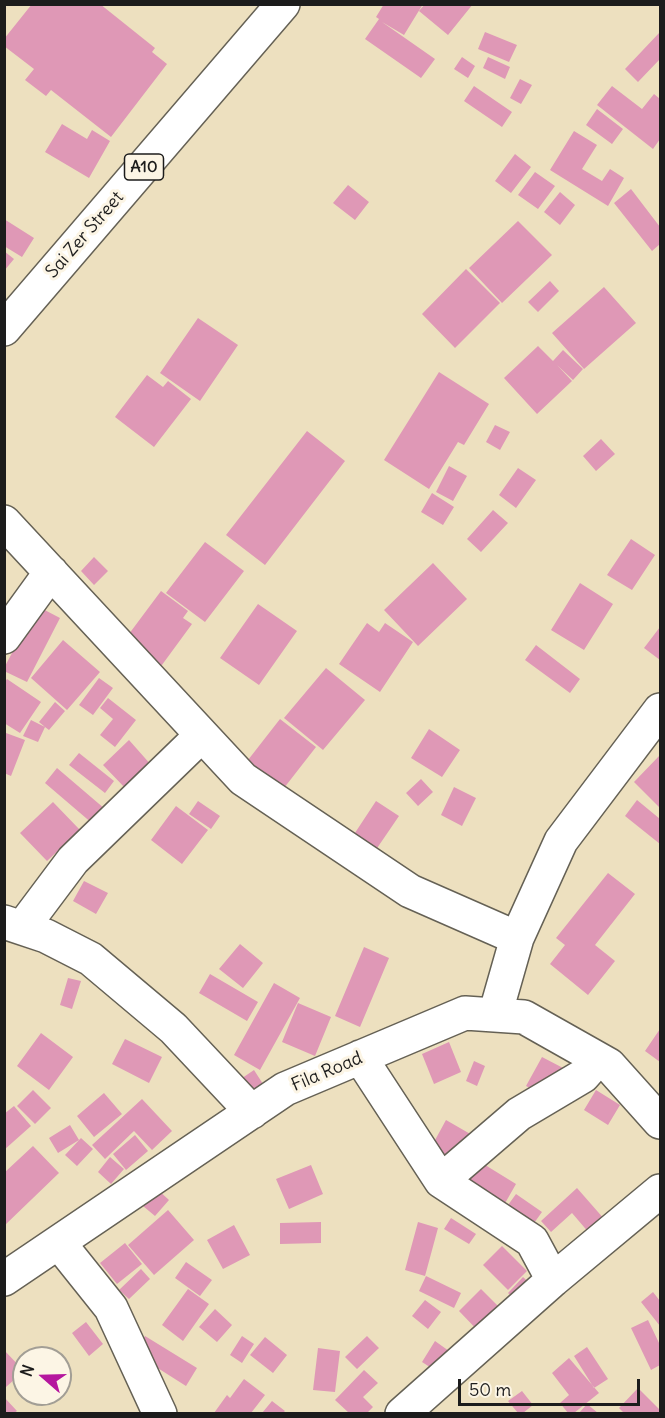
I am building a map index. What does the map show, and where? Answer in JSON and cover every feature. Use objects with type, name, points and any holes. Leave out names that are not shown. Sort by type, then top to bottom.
[{"type":"main road","name":"Sai Zer Street","points":[[4,329],[283,4]]},
{"type":"main road","points":[[4,522],[243,779],[410,891],[517,938]]},
{"type":"main road","points":[[4,637],[51,572]]},
{"type":"main road","points":[[495,1015],[517,938],[561,841],[660,710]]},
{"type":"main road","points":[[202,735],[73,860],[13,925],[46,936],[91,959],[173,1028],[252,1112]]},
{"type":"main road","name":"Fila Road","points":[[4,1279],[285,1089],[465,1013],[524,1017],[609,1065],[660,1122]]},
{"type":"main road","points":[[360,1057],[441,1181],[532,1242],[553,1280]]},
{"type":"main road","points":[[441,1181],[519,1114],[583,1076],[598,1059]]},
{"type":"main road","points":[[402,1413],[553,1280],[660,1191]]},
{"type":"main road","points":[[59,1242],[111,1308],[160,1413]]},
{"type":"building","points":[[32,4],[100,4],[155,48],[152,52],[167,64],[111,137],[51,90],[46,96],[25,80],[34,69],[4,46],[4,39]]},
{"type":"building","points":[[384,4],[423,4],[404,35],[382,22],[435,59],[421,78],[365,39],[379,19],[376,17]]},
{"type":"building","points":[[425,4],[473,4],[448,35],[419,11]]},
{"type":"building","points":[[485,32],[517,45],[509,62],[478,49]]},
{"type":"building","points":[[660,32],[660,59],[638,82],[625,69]]},
{"type":"building","points":[[462,57],[475,66],[468,78],[454,69]]},
{"type":"building","points":[[488,57],[510,67],[505,79],[483,68]]},
{"type":"building","points":[[520,79],[532,85],[521,104],[510,98]]},
{"type":"building","points":[[474,86],[512,112],[502,127],[464,101]]},
{"type":"building","points":[[612,86],[642,109],[654,94],[660,99],[660,139],[653,149],[597,105]]},
{"type":"building","points":[[597,109],[623,129],[612,144],[586,125]]},
{"type":"building","points":[[62,124],[87,139],[92,130],[110,141],[89,178],[45,152]]},
{"type":"building","points":[[574,131],[597,145],[582,169],[602,181],[610,169],[624,178],[608,206],[550,170]]},
{"type":"building","points":[[515,154],[531,167],[511,193],[495,181]]},
{"type":"building","points":[[535,172],[555,186],[538,209],[518,195]]},
{"type":"building","points":[[348,185],[369,202],[355,220],[333,203]]},
{"type":"building","points":[[631,189],[660,227],[660,244],[652,251],[614,203]]},
{"type":"building","points":[[560,192],[575,205],[560,225],[544,212]]},
{"type":"building","points":[[4,219],[34,238],[22,257],[4,246]]},
{"type":"building","points":[[518,221],[552,255],[502,303],[469,268]]},
{"type":"building","points":[[4,251],[14,259],[4,271]]},
{"type":"building","points":[[466,269],[500,303],[455,348],[422,314]]},
{"type":"building","points":[[550,281],[559,291],[538,312],[528,302]]},
{"type":"building","points":[[604,287],[636,323],[584,369],[552,333]]},
{"type":"building","points":[[198,318],[238,345],[200,401],[160,373]]},
{"type":"building","points":[[538,346],[553,361],[563,350],[583,369],[573,380],[557,365],[572,381],[537,414],[504,378]]},
{"type":"building","points":[[439,372],[489,404],[464,445],[458,442],[429,489],[384,460]]},
{"type":"building","points":[[147,375],[163,387],[168,381],[191,399],[154,447],[115,417]]},
{"type":"building","points":[[495,425],[510,432],[500,450],[486,442]]},
{"type":"building","points":[[307,431],[345,461],[265,565],[226,535]]},
{"type":"building","points":[[601,439],[615,454],[596,471],[583,456]]},
{"type":"building","points":[[449,466],[467,476],[453,501],[436,492]]},
{"type":"building","points":[[518,468],[536,480],[516,508],[499,495]]},
{"type":"building","points":[[432,493],[454,507],[443,525],[421,512]]},
{"type":"building","points":[[493,510],[508,523],[481,552],[467,539]]},
{"type":"building","points":[[631,539],[655,555],[632,590],[607,575]]},
{"type":"building","points":[[205,542],[244,571],[205,622],[166,593]]},
{"type":"building","points":[[94,557],[108,571],[94,585],[81,571]]},
{"type":"building","points":[[433,563],[467,599],[418,646],[384,610]]},
{"type":"building","points":[[580,583],[613,604],[584,650],[551,630]]},
{"type":"building","points":[[161,591],[188,611],[183,618],[192,624],[159,669],[123,642]]},
{"type":"building","points":[[258,604],[297,631],[259,685],[220,658]]},
{"type":"building","points":[[37,606],[60,618],[27,682],[4,671],[4,668]]},
{"type":"building","points":[[367,623],[379,632],[385,623],[413,642],[380,692],[339,664]]},
{"type":"building","points":[[660,627],[660,660],[644,648]]},
{"type":"building","points":[[63,640],[100,672],[67,710],[31,678]]},
{"type":"building","points":[[536,645],[580,679],[570,693],[525,660]]},
{"type":"building","points":[[326,668],[365,700],[323,750],[284,718]]},
{"type":"building","points":[[99,678],[113,688],[93,715],[79,705]]},
{"type":"building","points":[[7,679],[41,702],[20,733],[4,723],[4,683]]},
{"type":"building","points":[[108,698],[136,720],[115,747],[100,735],[113,719],[100,708]]},
{"type":"building","points":[[55,702],[65,711],[49,730],[39,722]]},
{"type":"building","points":[[280,719],[316,747],[277,797],[241,769]]},
{"type":"building","points":[[31,720],[45,727],[38,742],[23,736]]},
{"type":"building","points":[[429,729],[460,750],[442,777],[411,758]]},
{"type":"building","points":[[6,733],[25,740],[11,776],[4,773]]},
{"type":"building","points":[[129,740],[152,766],[127,790],[103,765]]},
{"type":"building","points":[[79,753],[114,781],[105,793],[69,765]]},
{"type":"building","points":[[660,755],[660,808],[634,782]]},
{"type":"building","points":[[57,768],[112,815],[100,830],[45,783]]},
{"type":"building","points":[[421,779],[433,792],[418,806],[406,793]]},
{"type":"building","points":[[454,787],[476,798],[462,826],[441,815]]},
{"type":"building","points":[[637,800],[660,819],[660,844],[625,816]]},
{"type":"building","points":[[198,801],[220,816],[211,829],[189,814]]},
{"type":"building","points":[[376,801],[399,816],[371,857],[349,842]]},
{"type":"building","points":[[53,802],[80,830],[47,861],[20,833]]},
{"type":"building","points":[[176,806],[208,830],[182,864],[151,840]]},
{"type":"building","points":[[608,873],[635,894],[595,945],[615,961],[588,995],[550,964],[565,945],[556,938]]},
{"type":"building","points":[[84,881],[108,893],[96,914],[73,901]]},
{"type":"building","points":[[240,944],[263,963],[243,988],[219,969]]},
{"type":"building","points":[[364,947],[389,958],[360,1027],[335,1016]]},
{"type":"building","points":[[210,974],[258,1002],[247,1021],[199,993]]},
{"type":"building","points":[[68,978],[81,981],[72,1009],[60,1005]]},
{"type":"building","points":[[274,983],[300,998],[260,1070],[234,1055]]},
{"type":"building","points":[[298,1003],[331,1017],[315,1056],[282,1042]]},
{"type":"building","points":[[660,1029],[660,1062],[645,1051]]},
{"type":"building","points":[[41,1033],[73,1057],[49,1090],[17,1066]]},
{"type":"building","points":[[125,1039],[162,1057],[149,1083],[112,1064]]},
{"type":"building","points":[[449,1042],[461,1072],[434,1084],[422,1054]]},
{"type":"building","points":[[542,1057],[565,1069],[549,1098],[526,1086]]},
{"type":"building","points":[[474,1061],[485,1066],[477,1086],[466,1081]]},
{"type":"building","points":[[254,1070],[263,1084],[236,1103],[226,1089]]},
{"type":"building","points":[[33,1090],[51,1108],[35,1124],[17,1106]]},
{"type":"building","points":[[596,1090],[620,1105],[608,1125],[584,1110]]},
{"type":"building","points":[[104,1093],[122,1114],[94,1137],[77,1116]]},
{"type":"building","points":[[142,1099],[172,1131],[152,1150],[134,1131],[105,1159],[92,1145]]},
{"type":"building","points":[[14,1106],[31,1126],[4,1150],[4,1114]]},
{"type":"building","points":[[446,1120],[479,1139],[461,1171],[428,1153]]},
{"type":"building","points":[[70,1125],[79,1140],[58,1153],[49,1138]]},
{"type":"building","points":[[135,1135],[148,1151],[126,1170],[113,1154]]},
{"type":"building","points":[[81,1138],[93,1149],[77,1166],[65,1155]]},
{"type":"building","points":[[33,1146],[59,1173],[4,1226],[4,1173]]},
{"type":"building","points":[[110,1157],[124,1169],[111,1184],[98,1172]]},
{"type":"building","points":[[477,1160],[516,1184],[500,1212],[461,1188]]},
{"type":"building","points":[[311,1165],[323,1194],[289,1209],[276,1179]]},
{"type":"building","points":[[577,1188],[605,1220],[590,1234],[572,1213],[551,1232],[541,1221]]},
{"type":"building","points":[[157,1189],[169,1200],[155,1216],[143,1206]]},
{"type":"building","points":[[516,1194],[542,1212],[516,1248],[490,1230]]},
{"type":"building","points":[[168,1210],[194,1240],[154,1275],[128,1245]]},
{"type":"building","points":[[451,1218],[476,1234],[469,1244],[444,1229]]},
{"type":"building","points":[[321,1222],[321,1243],[280,1244],[280,1223]]},
{"type":"building","points":[[418,1222],[438,1228],[425,1276],[405,1270]]},
{"type":"building","points":[[234,1225],[250,1255],[223,1269],[207,1240]]},
{"type":"building","points":[[125,1243],[142,1264],[117,1284],[100,1263]]},
{"type":"building","points":[[502,1246],[527,1271],[508,1290],[483,1265]]},
{"type":"building","points":[[186,1262],[212,1280],[200,1296],[175,1278]]},
{"type":"building","points":[[141,1269],[150,1279],[129,1299],[119,1290]]},
{"type":"building","points":[[426,1276],[461,1293],[454,1308],[419,1291]]},
{"type":"building","points":[[523,1277],[538,1291],[523,1307],[508,1293]]},
{"type":"building","points":[[188,1289],[209,1304],[183,1341],[162,1325]]},
{"type":"building","points":[[481,1289],[506,1314],[484,1337],[459,1311]]},
{"type":"building","points":[[653,1292],[660,1301],[660,1326],[641,1302]]},
{"type":"building","points":[[425,1300],[441,1312],[428,1329],[412,1316]]},
{"type":"building","points":[[215,1309],[232,1325],[217,1342],[199,1327]]},
{"type":"building","points":[[648,1320],[660,1345],[660,1365],[651,1370],[631,1328]]},
{"type":"building","points":[[86,1322],[103,1344],[89,1356],[72,1333]]},
{"type":"building","points":[[145,1336],[197,1368],[186,1386],[134,1353]]},
{"type":"building","points":[[242,1336],[254,1344],[242,1363],[230,1355]]},
{"type":"building","points":[[367,1336],[379,1348],[357,1369],[345,1357]]},
{"type":"building","points":[[265,1337],[287,1355],[273,1373],[250,1355]]},
{"type":"building","points":[[435,1341],[449,1351],[436,1371],[422,1362]]},
{"type":"building","points":[[587,1347],[608,1379],[594,1388],[574,1356]]},
{"type":"building","points":[[318,1348],[340,1351],[335,1392],[313,1390]]},
{"type":"building","points":[[4,1350],[12,1358],[12,1382],[6,1387],[4,1386]]},
{"type":"building","points":[[569,1358],[599,1393],[574,1413],[568,1413],[560,1403],[569,1395],[552,1373]]},
{"type":"building","points":[[364,1370],[378,1383],[363,1397],[373,1407],[367,1413],[349,1413],[335,1400]]},
{"type":"building","points":[[244,1379],[265,1395],[251,1413],[214,1413],[227,1395],[230,1398]]},
{"type":"building","points":[[638,1388],[660,1410],[660,1413],[624,1413],[619,1408]]},
{"type":"building","points":[[522,1391],[533,1405],[523,1413],[518,1413],[508,1401]]},
{"type":"building","points":[[4,1397],[17,1411],[4,1413]]},
{"type":"building","points":[[272,1401],[285,1411],[283,1413],[262,1413]]},
{"type":"building","points":[[587,1404],[598,1413],[579,1413]]}]
